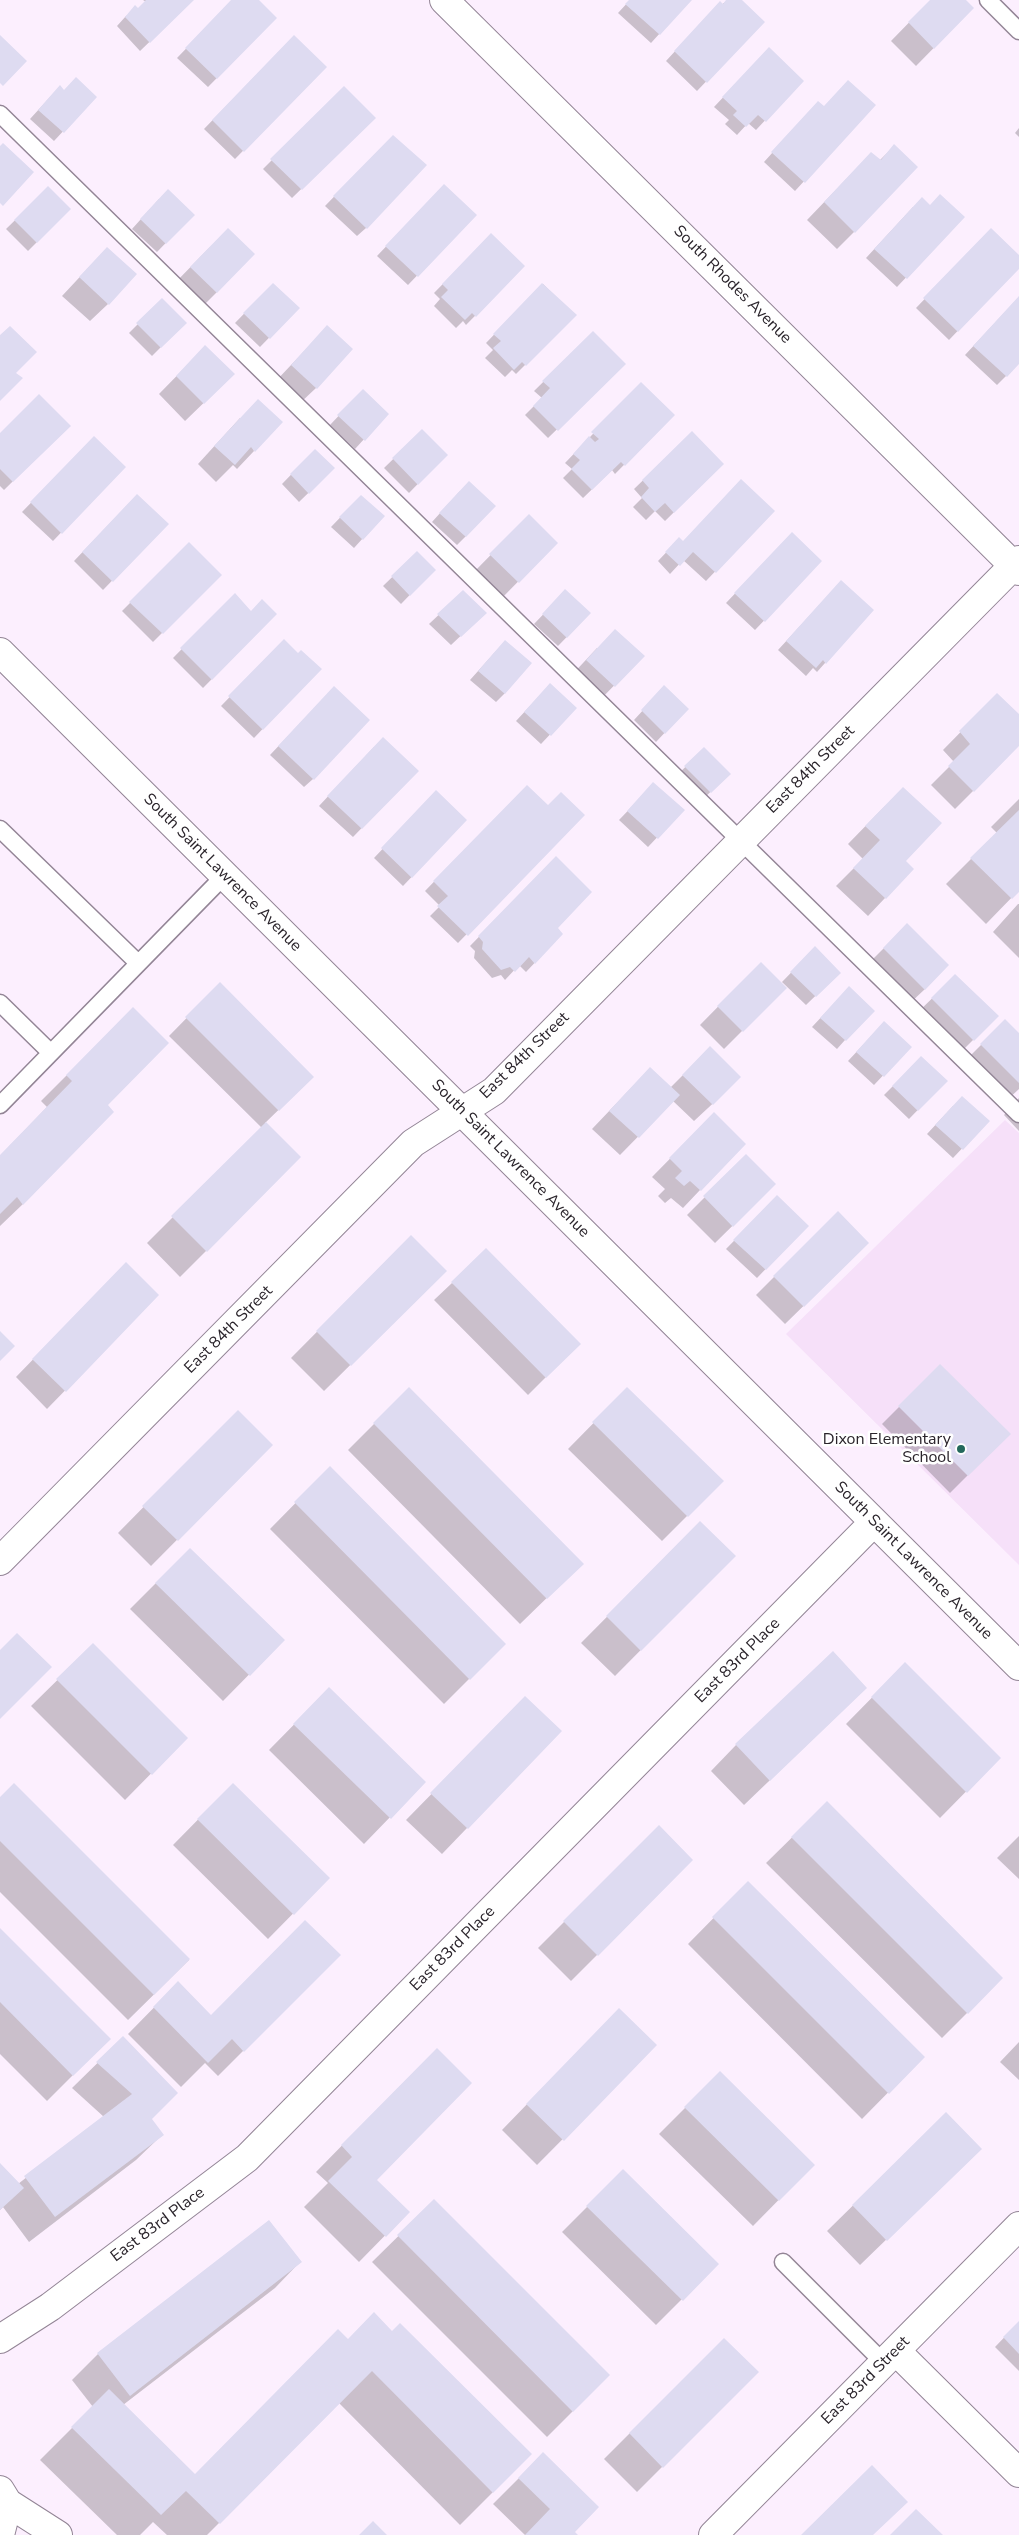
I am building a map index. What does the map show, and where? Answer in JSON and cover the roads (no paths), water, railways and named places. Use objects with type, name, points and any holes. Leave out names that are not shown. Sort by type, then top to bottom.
[{"type":"street","name":"South Rhodes Avenue","points":[[444,0],[1017,565]]},
{"type":"street","name":"East 84th Street","points":[[0,1561],[413,1143],[494,1091],[1017,565]]},
{"type":"street","name":"South Saint Lawrence Avenue","points":[[0,652],[1019,1666]]},
{"type":"street","name":"East 83rd Place","points":[[0,2339],[50,2308],[247,2158],[874,1522]]},
{"type":"street","name":"East 83rd Street","points":[[713,2535],[1019,2226]]},
{"type":"street","points":[[890,2357],[1019,2473]]},
{"type":"street","points":[[0,2535],[4,2496],[58,2535]]},
{"type":"lane","points":[[988,0],[1019,31]]},
{"type":"lane","points":[[0,114],[1019,1114]]},
{"type":"lane","points":[[0,829],[138,963]]},
{"type":"lane","points":[[0,1105],[225,875]]},
{"type":"lane","points":[[0,1002],[51,1053]]},
{"type":"lane","points":[[783,2262],[890,2357]]},
{"type":"place","name":"Dixon Elementary School","points":[[961,1449]]}]
